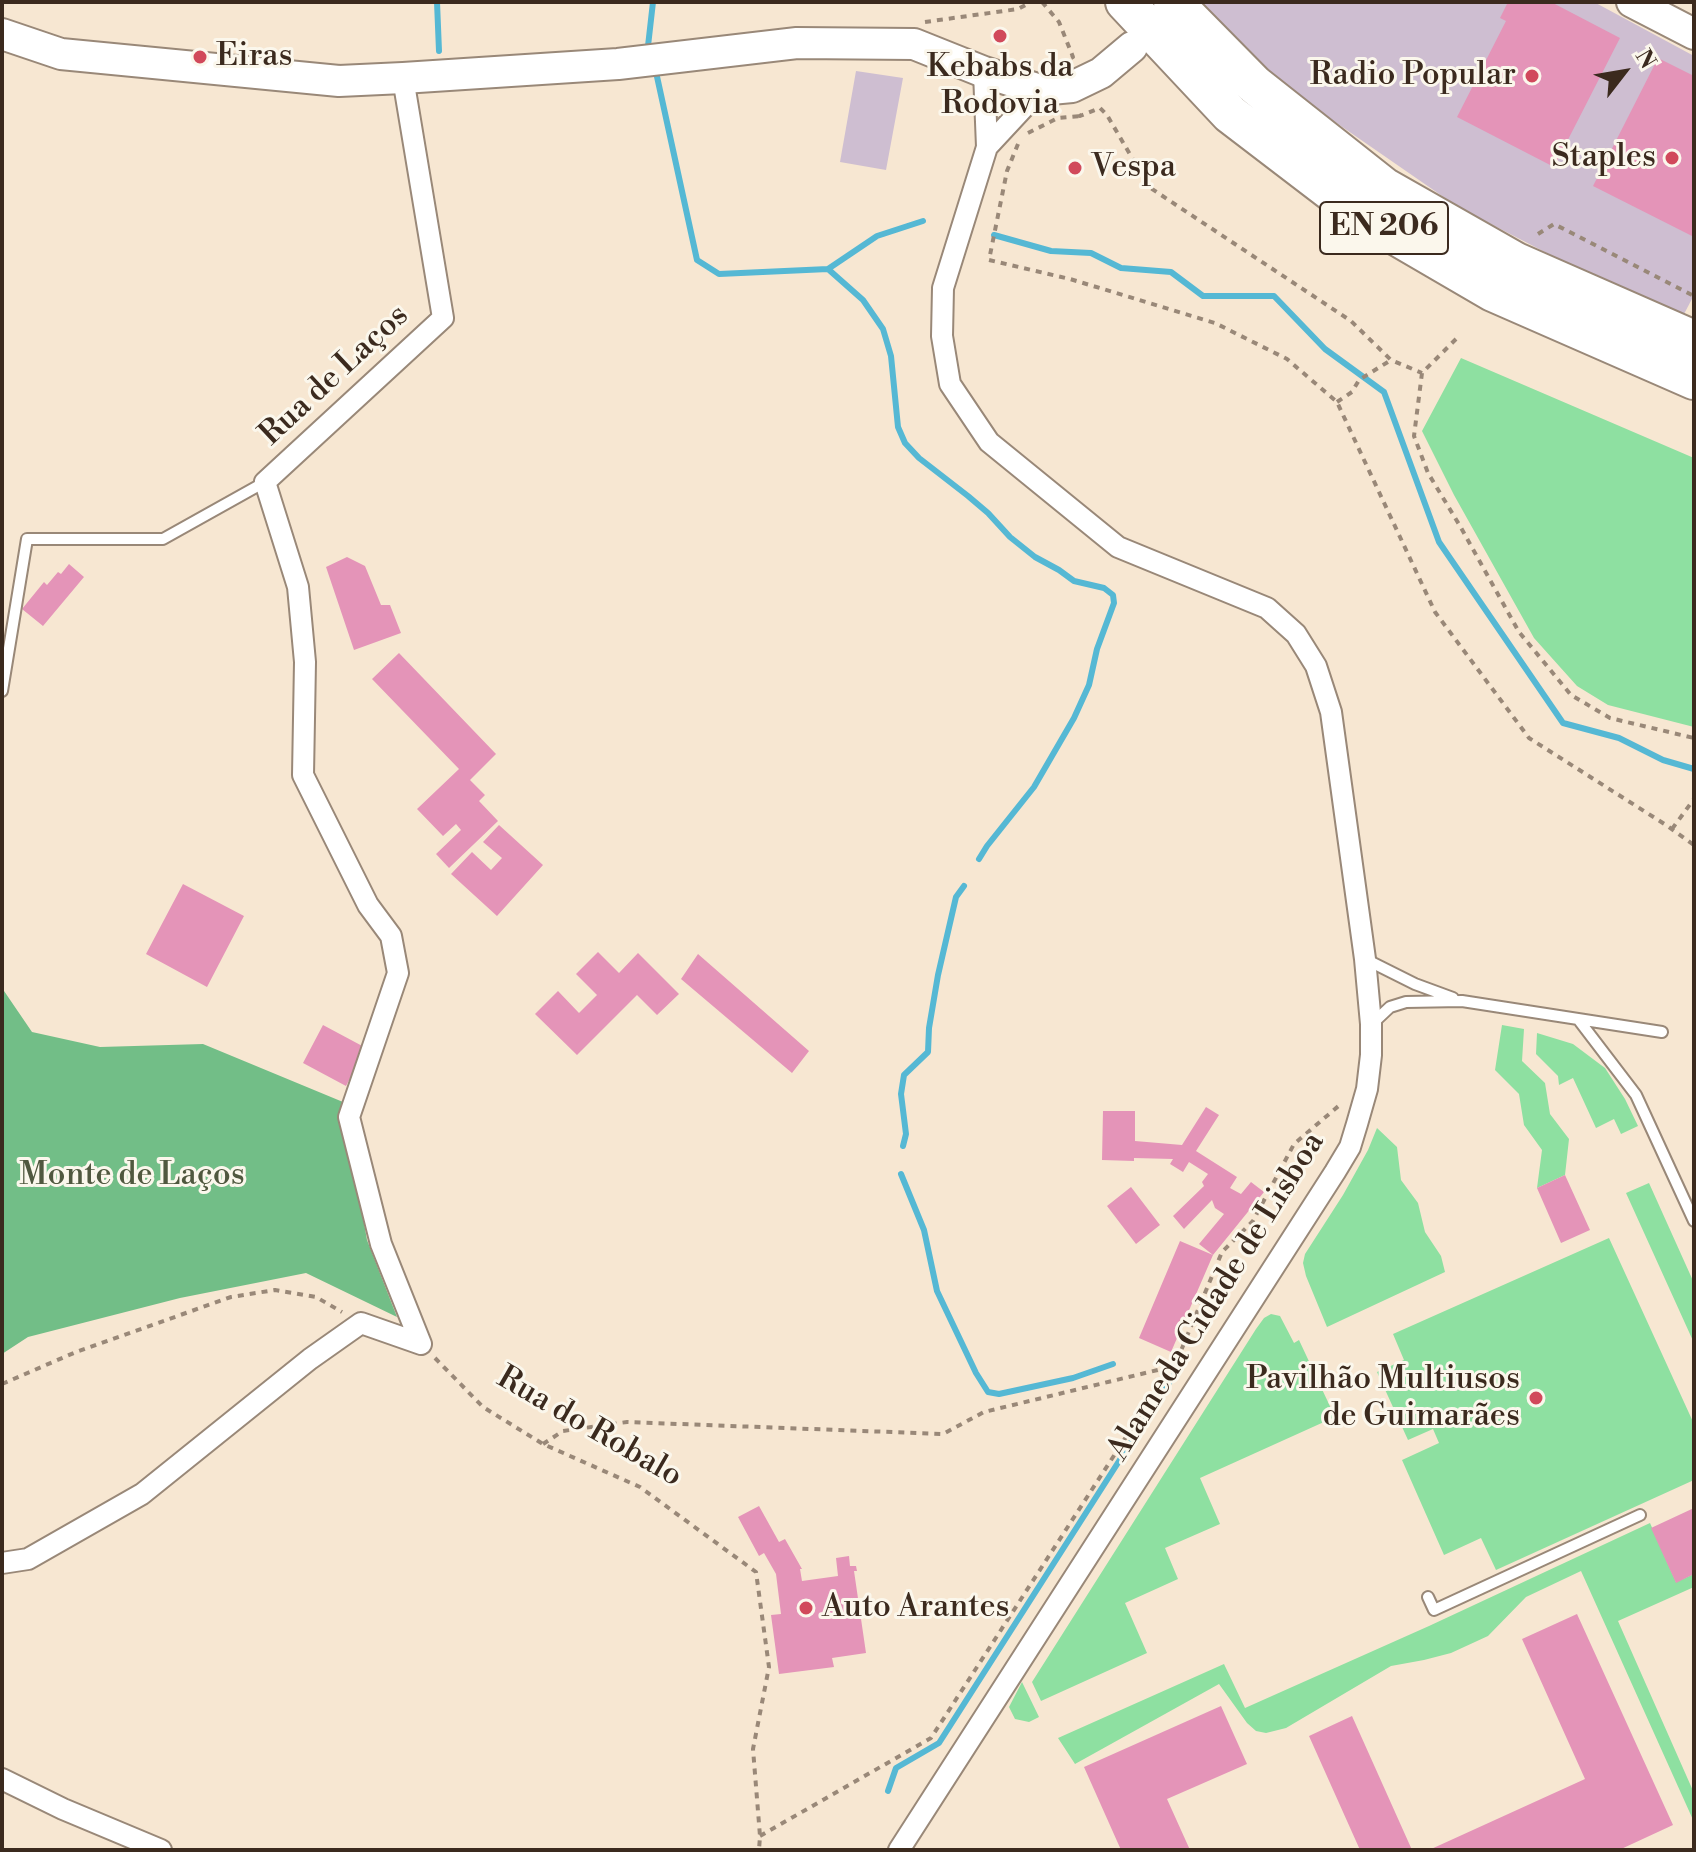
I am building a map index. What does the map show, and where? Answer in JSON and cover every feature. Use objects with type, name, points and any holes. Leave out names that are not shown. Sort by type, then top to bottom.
[{"type":"highway","name":"EN 206","points":[[1125,2],[1230,114],[1366,218],[1493,292],[1694,380]]},
{"type":"highway","name":"EN 206","points":[[1173,2],[1255,85],[1384,187],[1516,262],[1694,340]]},
{"type":"street","points":[[1632,2],[1694,34]]},
{"type":"street","points":[[2,34],[61,54],[339,81],[618,64],[797,43],[914,44],[1040,90],[1072,87],[1101,73],[1132,47]]},
{"type":"street","name":"Alameda Cidade de Lisboa","points":[[899,1850],[1350,1147],[1368,1081],[1371,1055],[1365,959],[1331,712],[1316,666],[1296,634],[1267,608],[1118,547],[989,442],[950,384],[942,336],[943,288],[987,147],[984,72]]},
{"type":"street","name":"Rua de Laços","points":[[403,78],[443,318],[265,482],[298,587],[305,662],[303,775],[368,905],[391,936],[398,973],[349,1117],[381,1244],[421,1344]]},
{"type":"street","name":"Alameda Cidade de Lisboa","points":[[987,147],[1040,90]]},
{"type":"street","points":[[2,1563],[28,1559],[142,1494],[310,1359],[361,1323],[421,1344]]},
{"type":"street","points":[[2,1779],[63,1809],[161,1850]]},
{"type":"lane","points":[[2,691],[27,539],[163,539],[265,482]]},
{"type":"lane","points":[[1365,959],[1415,984],[1462,1001]]},
{"type":"lane","points":[[1371,1024],[1390,1007],[1406,1002],[1462,1001],[1662,1032]]},
{"type":"lane","points":[[1578,1019],[1636,1095],[1694,1221]]},
{"type":"lane","points":[[1428,1597],[1434,1610],[1640,1515]]},
{"type":"path","points":[[924,22],[1018,9],[1031,2]]},
{"type":"path","points":[[1042,2],[1059,22],[1073,57],[1064,69]]},
{"type":"path","points":[[1076,106],[1080,116]]},
{"type":"path","points":[[1422,373],[1391,360],[1351,321],[1149,187],[1100,108],[1080,116],[1058,118],[1020,137],[1007,171],[989,260],[1070,279],[1215,323],[1287,359],[1337,402],[1435,612],[1529,738],[1694,845]]},
{"type":"path","points":[[1538,234],[1554,224],[1694,296]]},
{"type":"path","points":[[1456,339],[1422,373],[1414,436],[1428,473],[1519,632],[1571,695],[1610,718],[1694,738]]},
{"type":"path","points":[[1337,402],[1352,392],[1359,380],[1391,360]]},
{"type":"path","points":[[1672,829],[1694,799]]},
{"type":"path","points":[[760,1836],[931,1738],[1180,1353],[1222,1252],[1253,1221],[1294,1144],[1368,1081]]},
{"type":"path","points":[[2,1384],[76,1352],[231,1297],[275,1290],[316,1297],[361,1323]]},
{"type":"path","name":"Rua do Robalo","points":[[421,1344],[483,1407],[543,1444],[640,1487],[756,1572],[769,1667],[753,1749],[759,1850]]},
{"type":"path","points":[[543,1444],[563,1431],[627,1422],[943,1434],[984,1412],[1172,1366]]},
{"type":"shaded area","points":[[1198,2],[1594,2],[1694,56],[1694,295],[1683,316],[1593,277],[1458,207],[1299,97],[1225,31]]},
{"type":"shaded area","points":[[856,71],[903,78],[886,170],[840,162]]},
{"type":"green space","points":[[1461,358],[1694,458],[1694,727],[1608,705],[1577,686],[1534,638],[1422,431]]},
{"type":"green space","name":"Monte de Laços","points":[[2,988],[32,1032],[100,1047],[203,1044],[343,1102],[367,1240],[397,1317],[306,1273],[180,1298],[28,1337],[2,1354]]},
{"type":"green space","points":[[1502,1025],[1524,1029],[1522,1061],[1545,1083],[1550,1114],[1569,1139],[1565,1175],[1537,1188],[1542,1150],[1524,1125],[1519,1094],[1495,1070]]},
{"type":"green space","points":[[1537,1033],[1573,1044],[1605,1068],[1638,1126],[1621,1134],[1614,1119],[1596,1128],[1573,1078],[1559,1085],[1558,1076],[1536,1054]]},
{"type":"green space","points":[[1377,1128],[1397,1147],[1401,1180],[1418,1203],[1425,1232],[1441,1256],[1445,1272],[1327,1327],[1306,1276],[1303,1263],[1305,1254],[1343,1195]]},
{"type":"green space","points":[[1649,1183],[1694,1283],[1694,1343],[1626,1193]]},
{"type":"green space","name":"Pavilhão Multiusos de Guimarães","points":[[1609,1238],[1694,1424],[1694,1480],[1496,1570],[1481,1538],[1444,1555],[1402,1460],[1439,1443],[1433,1429],[1408,1440],[1377,1372],[1404,1360],[1393,1334]]},
{"type":"green space","points":[[1271,1314],[1280,1316],[1294,1343],[1299,1340],[1335,1417],[1200,1478],[1220,1524],[1165,1548],[1178,1579],[1125,1603],[1147,1653],[1041,1701],[1032,1682],[1256,1329]]},
{"type":"green space","points":[[1650,1523],[1676,1582],[1694,1574],[1694,1587],[1618,1621],[1694,1793],[1694,1822],[1581,1571],[1526,1597],[1488,1636],[1451,1653],[1391,1666],[1286,1728],[1266,1733],[1256,1731],[1219,1684],[1075,1764],[1058,1738],[1224,1664],[1245,1708]]},
{"type":"green space","points":[[1022,1682],[1039,1717],[1029,1722],[1015,1719],[1009,1707]]},
{"type":"building","points":[[1508,2],[1551,2],[1620,38],[1554,167],[1457,117],[1506,21],[1500,18]]},
{"type":"building","points":[[1658,58],[1694,76],[1694,237],[1593,186]]},
{"type":"building","points":[[347,557],[365,566],[381,605],[390,605],[401,633],[354,650],[326,567]]},
{"type":"building","points":[[69,564],[84,577],[43,626],[22,609],[44,582],[47,585]]},
{"type":"building","points":[[399,653],[496,754],[470,780],[485,795],[479,801],[498,821],[449,868],[436,854],[461,830],[456,824],[443,836],[417,809],[459,769],[372,679]]},
{"type":"building","points":[[499,825],[543,865],[497,916],[451,874],[472,852],[491,870],[502,858],[483,842]]},
{"type":"building","points":[[183,884],[244,916],[207,987],[146,954]]},
{"type":"building","points":[[598,952],[619,973],[638,953],[679,994],[657,1015],[637,995],[577,1055],[535,1014],[558,991],[579,1013],[597,995],[576,974]]},
{"type":"building","points":[[698,954],[809,1051],[792,1073],[681,979]]},
{"type":"building","points":[[323,1025],[366,1048],[346,1086],[303,1063]]},
{"type":"building","points":[[1206,1107],[1219,1115],[1196,1151],[1237,1177],[1230,1188],[1241,1194],[1251,1182],[1264,1192],[1213,1255],[1199,1244],[1224,1214],[1215,1208],[1212,1200],[1184,1229],[1173,1216],[1204,1186],[1202,1182],[1208,1174],[1189,1162],[1183,1172],[1170,1164],[1173,1159],[1102,1160],[1103,1111],[1135,1111],[1135,1141],[1182,1145]]},
{"type":"building","points":[[1565,1175],[1590,1230],[1561,1243],[1537,1188]]},
{"type":"building","points":[[1131,1187],[1160,1225],[1136,1244],[1107,1206]]},
{"type":"building","points":[[1180,1241],[1213,1255],[1171,1352],[1139,1338]]},
{"type":"building","points":[[759,1506],[779,1542],[785,1539],[802,1569],[802,1581],[838,1576],[836,1558],[849,1556],[850,1566],[856,1566],[857,1571],[854,1571],[866,1653],[832,1658],[834,1667],[779,1674],[771,1615],[781,1614],[776,1574],[764,1553],[759,1556],[738,1517]]},
{"type":"building","points":[[1694,1508],[1694,1574],[1676,1583],[1651,1528]]},
{"type":"building","points":[[1577,1614],[1673,1825],[1619,1850],[1429,1850],[1585,1779],[1522,1639]]},
{"type":"building","points":[[1221,1706],[1247,1764],[1167,1799],[1190,1850],[1121,1850],[1084,1767]]},
{"type":"building","points":[[1352,1716],[1412,1850],[1360,1850],[1309,1736]]},
{"type":"waterway","points":[[437,2],[439,51]]},
{"type":"waterway","points":[[648,46],[653,2]]},
{"type":"waterway","points":[[656,72],[697,260],[719,274],[828,269],[877,236],[923,221]]},
{"type":"waterway","points":[[994,235],[1051,251],[1091,253],[1121,268],[1171,272],[1203,296],[1274,296],[1325,349],[1384,392],[1439,542],[1563,723],[1619,738],[1663,760],[1694,769]]},
{"type":"waterway","points":[[828,269],[863,300],[883,329],[891,356],[898,427],[905,443],[1035,557],[1074,581],[1104,588],[1113,595],[1114,603],[1097,649],[1089,685],[1074,718],[1034,787],[979,859]]},
{"type":"waterway","points":[[903,1146],[906,1134],[901,1094],[904,1075],[928,1052],[938,975],[956,897],[964,886]]},
{"type":"waterway","points":[[901,1174],[924,1230],[937,1291],[988,1392],[999,1394],[1073,1378],[1113,1364]]},
{"type":"waterway","points":[[888,1791],[896,1768],[939,1743],[1174,1375]]},
{"type":"place","name":"Kebabs da Rodovia","points":[[1000,36]]},
{"type":"place","name":"Eiras","points":[[200,57]]},
{"type":"place","name":"Radio Popular","points":[[1532,76]]},
{"type":"place","name":"Staples","points":[[1672,158]]},
{"type":"place","name":"Vespa","points":[[1075,168]]},
{"type":"place","name":"Pavilhão Multiusos de Guimarães","points":[[1536,1398]]},
{"type":"place","name":"Auto Arantes","points":[[806,1608]]}]
